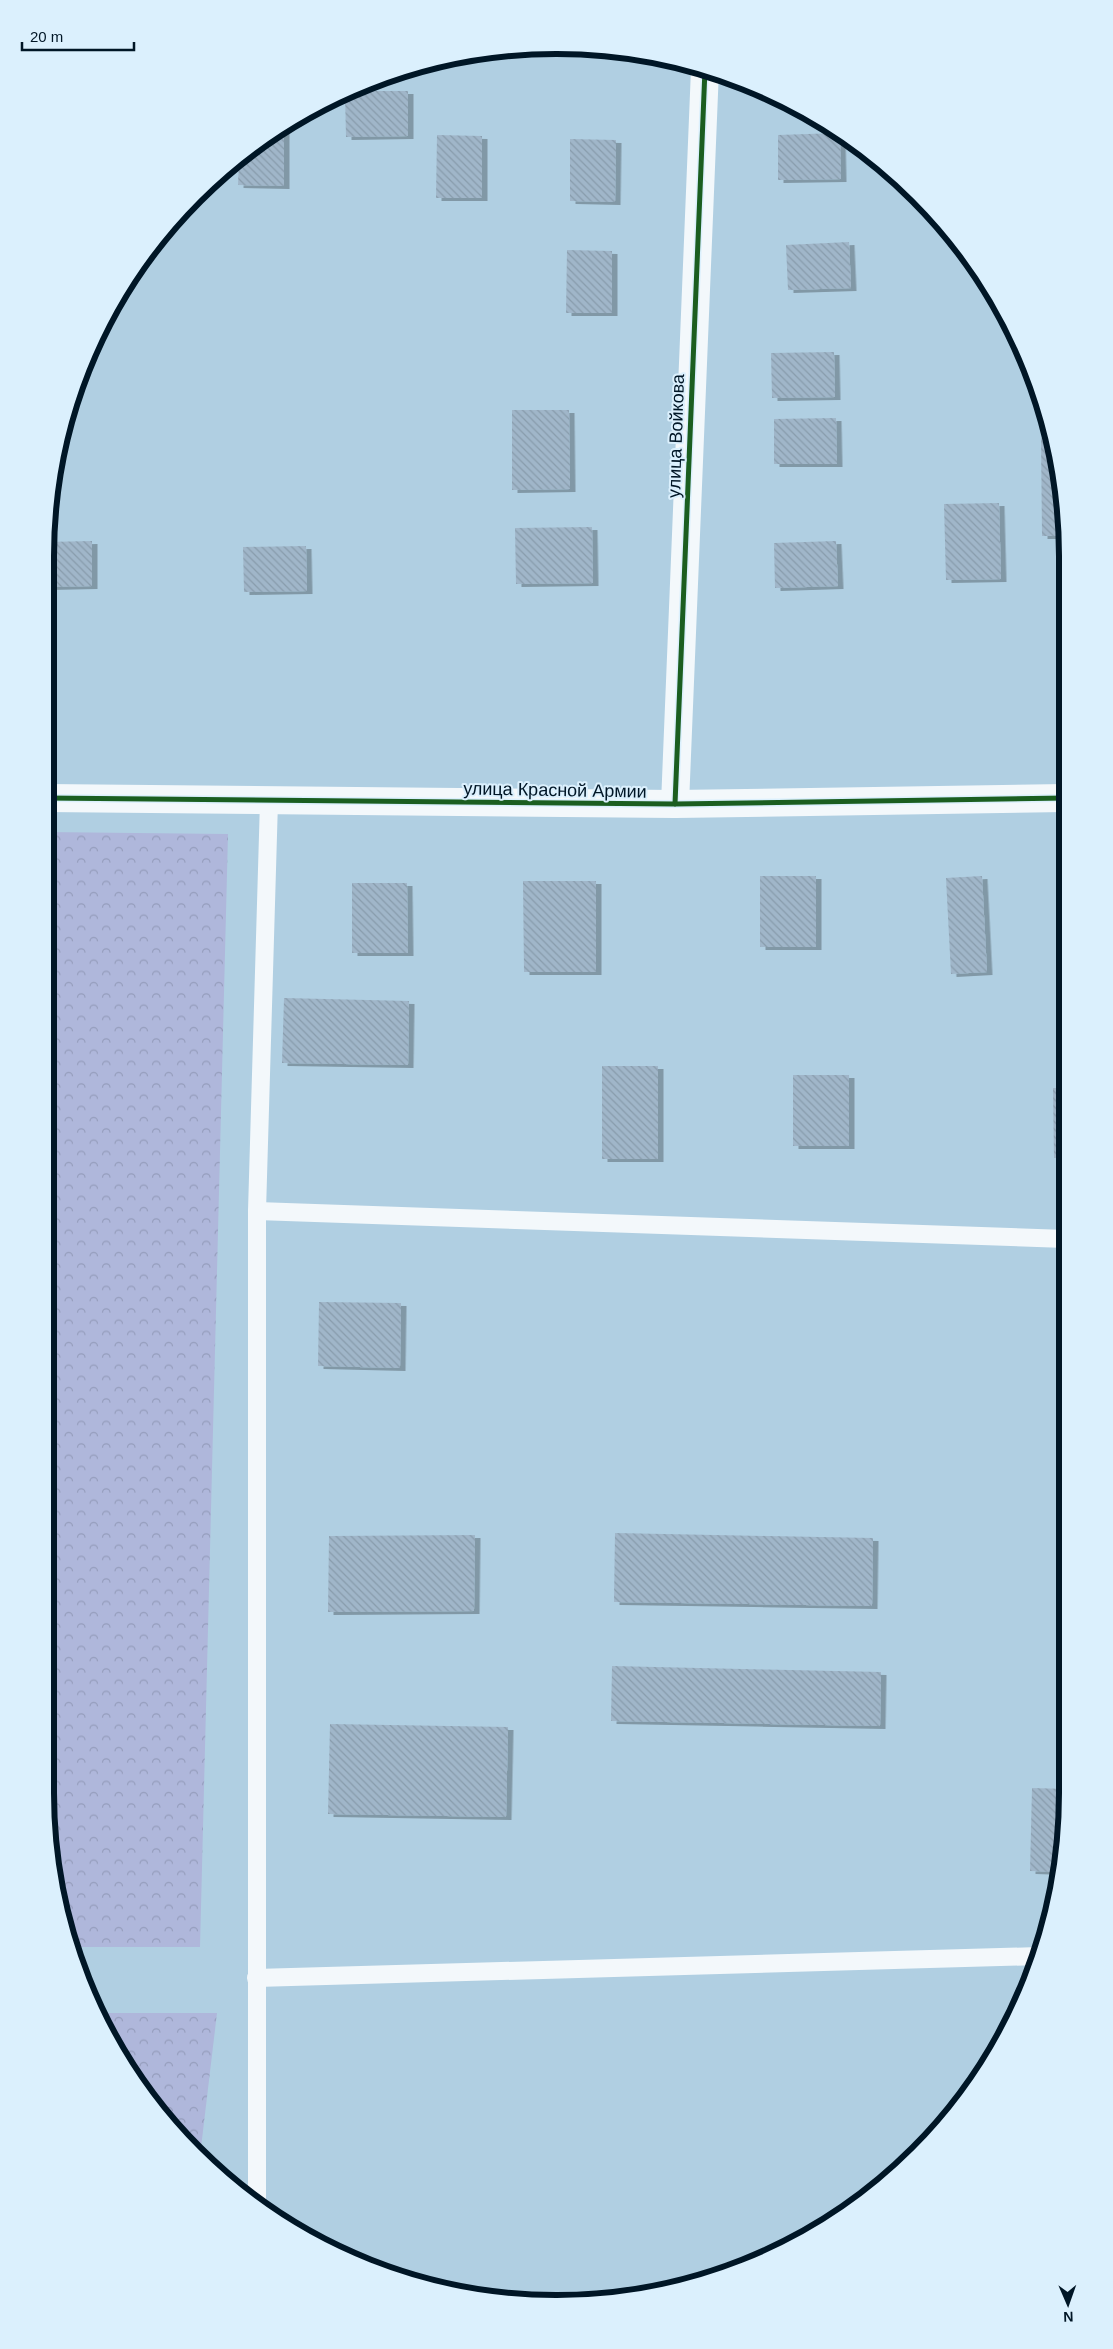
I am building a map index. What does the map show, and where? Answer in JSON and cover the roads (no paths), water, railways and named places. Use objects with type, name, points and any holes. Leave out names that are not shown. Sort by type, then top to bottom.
[{"type":"street","name":"улица Войкова","points":[[674,804],[705,76]]},
{"type":"street","name":"улица Красной Армии","points":[[54,798],[674,804],[1059,798]]},
{"type":"lane","points":[[257,2196],[257,1211],[269,800]]},
{"type":"lane","points":[[257,1211],[1059,1239]]},
{"type":"lane","points":[[256,1978],[1032,1956]]}]
